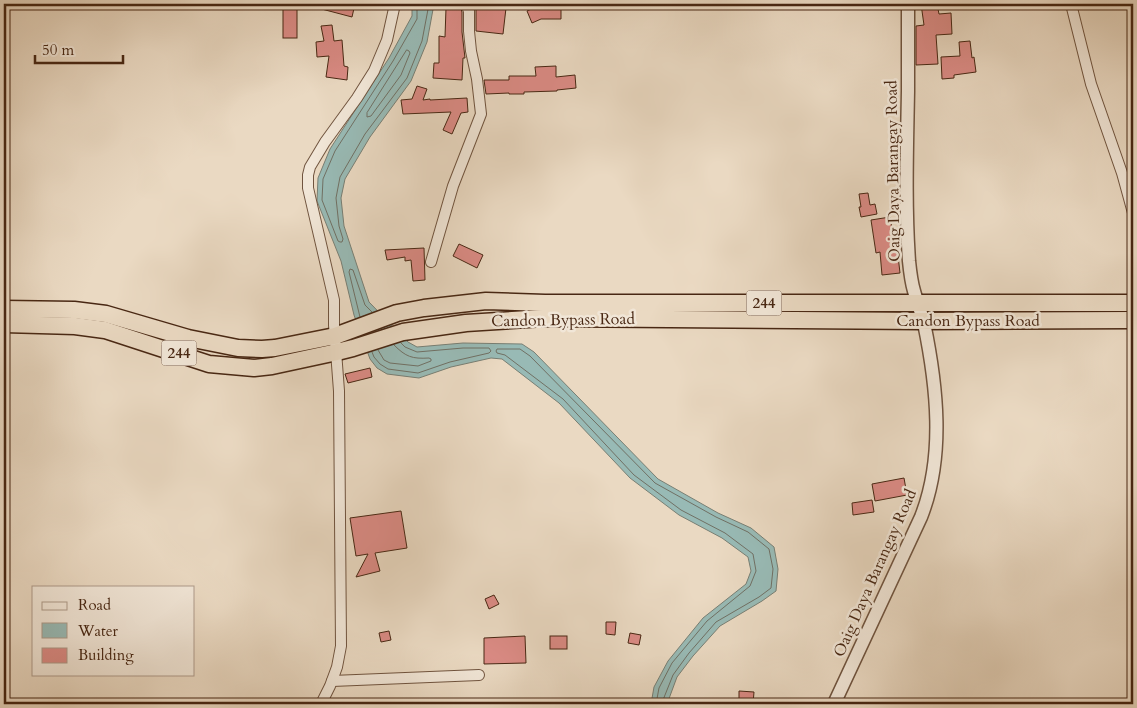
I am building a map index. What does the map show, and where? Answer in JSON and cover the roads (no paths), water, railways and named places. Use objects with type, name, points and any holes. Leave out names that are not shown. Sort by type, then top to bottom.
[{"type":"highway","name":"Candon Bypass Road","points":[[4,324],[75,326],[104,330],[209,364],[240,367],[272,366],[340,339],[397,313],[435,306],[486,301],[545,303],[1133,303]]},
{"type":"highway","name":"Candon Bypass Road","points":[[4,309],[74,310],[106,314],[188,338],[238,348],[262,349],[340,339],[353,348],[403,332],[466,323],[544,318],[923,321],[1133,320]]},
{"type":"street","points":[[321,704],[337,667],[341,646],[340,339],[334,300],[308,188],[308,175],[310,167],[325,142],[374,71],[387,40],[395,4]]},
{"type":"street","points":[[431,262],[453,186],[481,114],[481,103],[471,51],[469,11],[466,4]]},
{"type":"street","name":"Oaig Daya Barangay Road","points":[[834,704],[928,501],[936,451],[935,397],[932,366],[923,321],[913,290],[907,221],[908,4]]},
{"type":"street","points":[[1071,4],[1091,84],[1122,173],[1133,213]]},
{"type":"street","points":[[332,681],[479,675]]},
{"type":"water","points":[[412,4],[434,4],[427,42],[411,81],[370,137],[345,179],[341,198],[344,226],[369,302],[408,342],[417,347],[463,343],[522,344],[534,352],[658,479],[718,513],[751,528],[774,547],[778,569],[776,591],[720,626],[677,677],[667,704],[651,704],[654,687],[668,661],[703,618],[746,584],[751,571],[748,557],[722,538],[679,515],[630,478],[559,403],[502,359],[491,358],[451,367],[419,378],[387,374],[377,368],[370,359],[354,315],[341,261],[317,201],[318,178],[330,149],[389,58],[412,16]]}]
